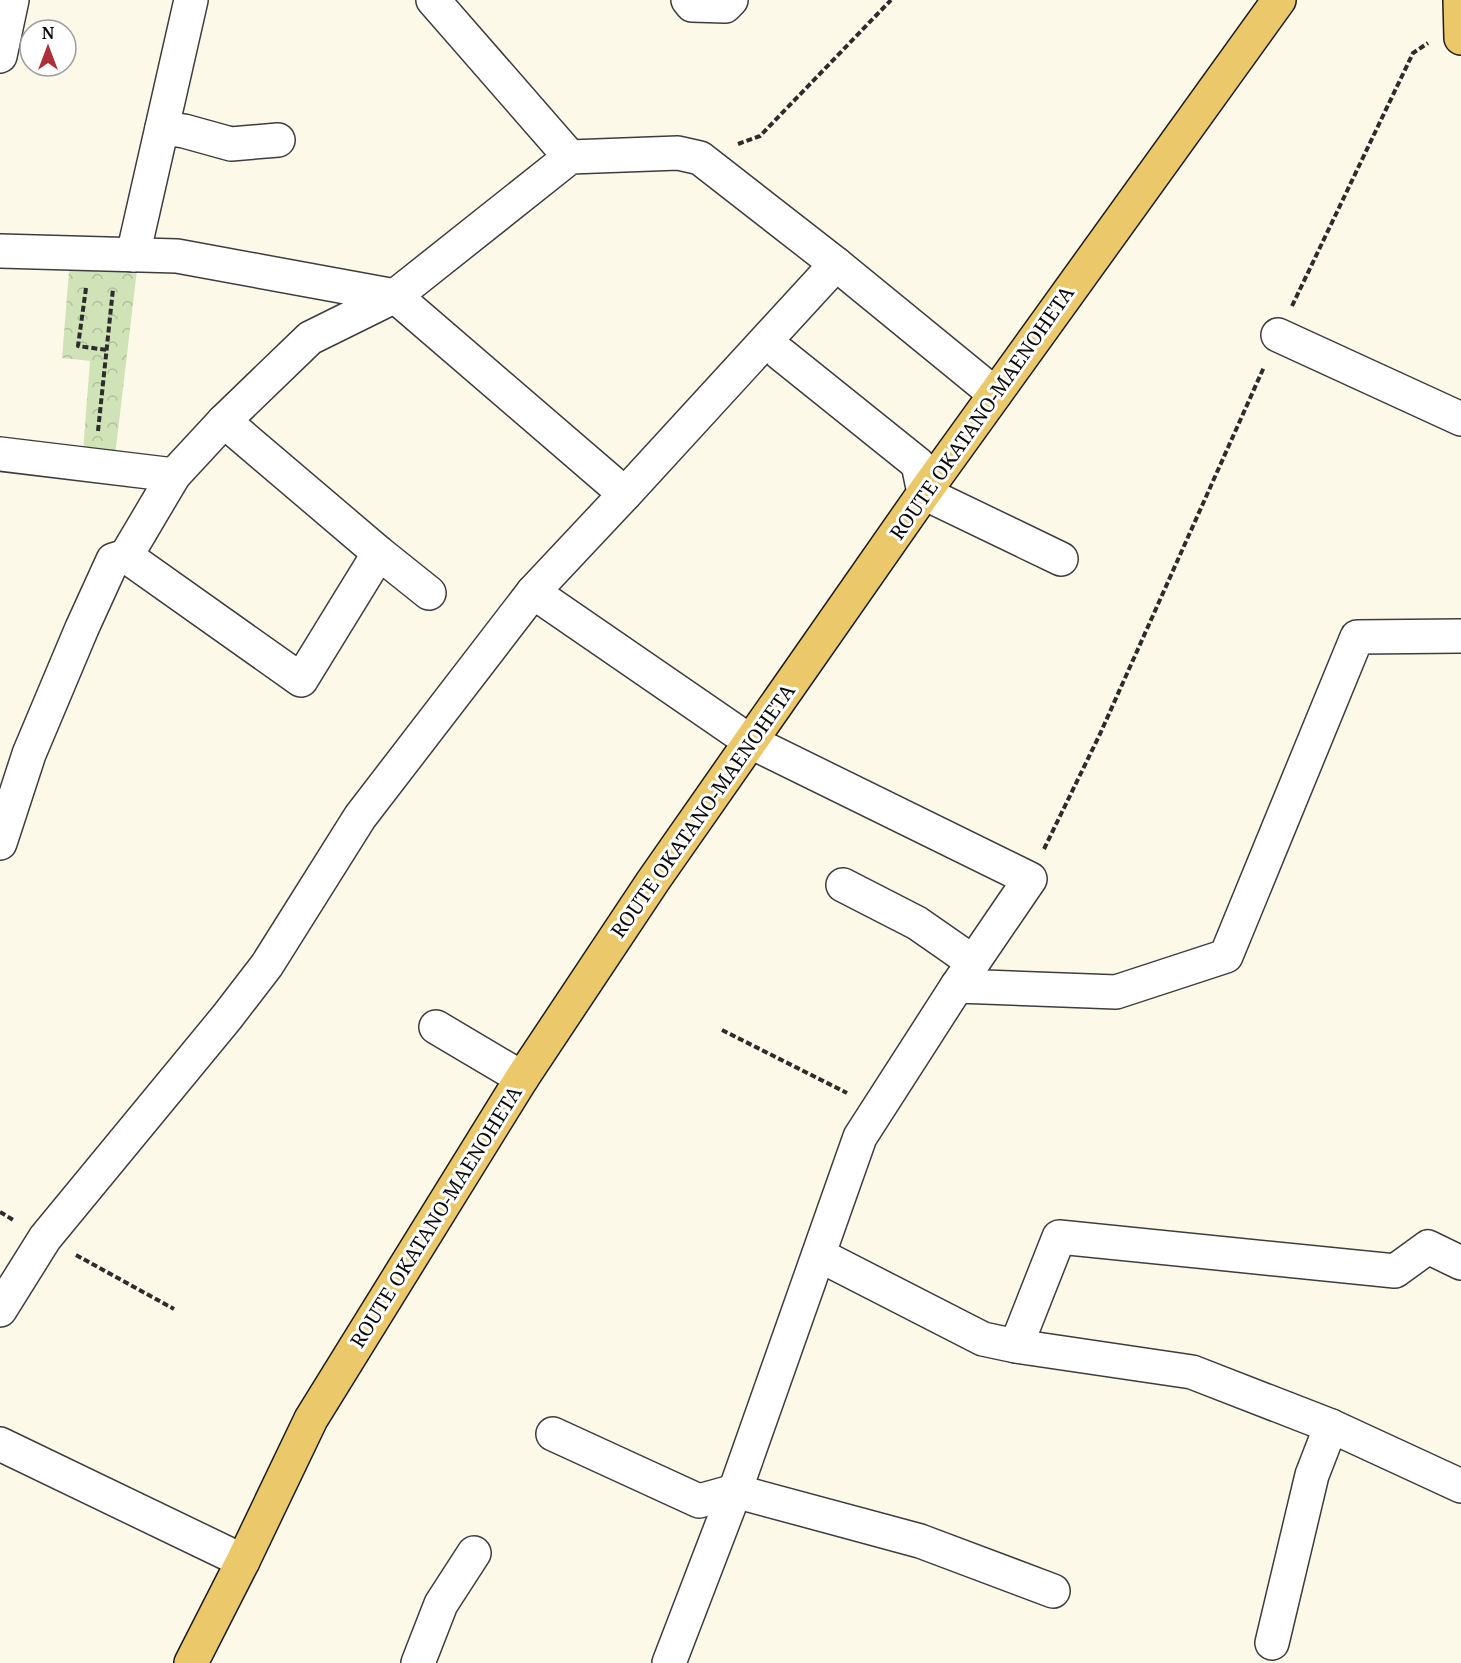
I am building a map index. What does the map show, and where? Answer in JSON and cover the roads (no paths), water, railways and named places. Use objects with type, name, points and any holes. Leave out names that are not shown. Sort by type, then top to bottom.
[{"type":"main road","name":"ROUTE OKATANO-MAENOHETA","points":[[191,1663],[311,1419],[522,1078],[653,881],[924,493],[1279,0]]},
{"type":"street","points":[[0,56],[12,0]]},
{"type":"street","points":[[133,255],[191,0]]},
{"type":"street","points":[[433,0],[570,157]]},
{"type":"street","points":[[688,0],[692,5],[725,6],[730,0]]},
{"type":"street","points":[[162,129],[184,131],[231,144],[278,140]]},
{"type":"street","points":[[0,843],[29,754],[119,558],[174,475],[224,421],[310,339],[395,296],[570,157],[678,153],[700,158],[836,264],[995,394]]},
{"type":"street","points":[[0,251],[177,256],[395,296],[625,494]]},
{"type":"street","points":[[0,1311],[45,1238],[228,1017],[267,965],[360,817],[533,592],[836,264]]},
{"type":"street","points":[[1278,335],[1461,420]]},
{"type":"street","points":[[781,354],[918,464],[924,493],[1061,559]]},
{"type":"street","points":[[224,421],[379,553],[429,592]]},
{"type":"street","points":[[0,454],[174,475]]},
{"type":"street","points":[[119,558],[301,680],[379,553]]},
{"type":"street","points":[[533,592],[751,741],[1030,879],[965,974],[860,1137],[735,1491],[669,1663]]},
{"type":"street","points":[[843,885],[917,923],[965,974],[1116,992],[1226,956],[1357,637],[1461,636]]},
{"type":"street","points":[[436,1027],[522,1078]]},
{"type":"street","points":[[1016,1346],[1059,1237],[1395,1271],[1428,1247],[1461,1263]]},
{"type":"street","points":[[819,1255],[983,1339],[1192,1372],[1331,1426],[1461,1486]]},
{"type":"street","points":[[1272,1643],[1312,1475],[1331,1426]]},
{"type":"street","points":[[553,1434],[699,1501],[735,1491],[920,1541],[1053,1591]]},
{"type":"street","points":[[0,1444],[243,1561]]},
{"type":"street","points":[[418,1663],[441,1604],[474,1553]]}]
